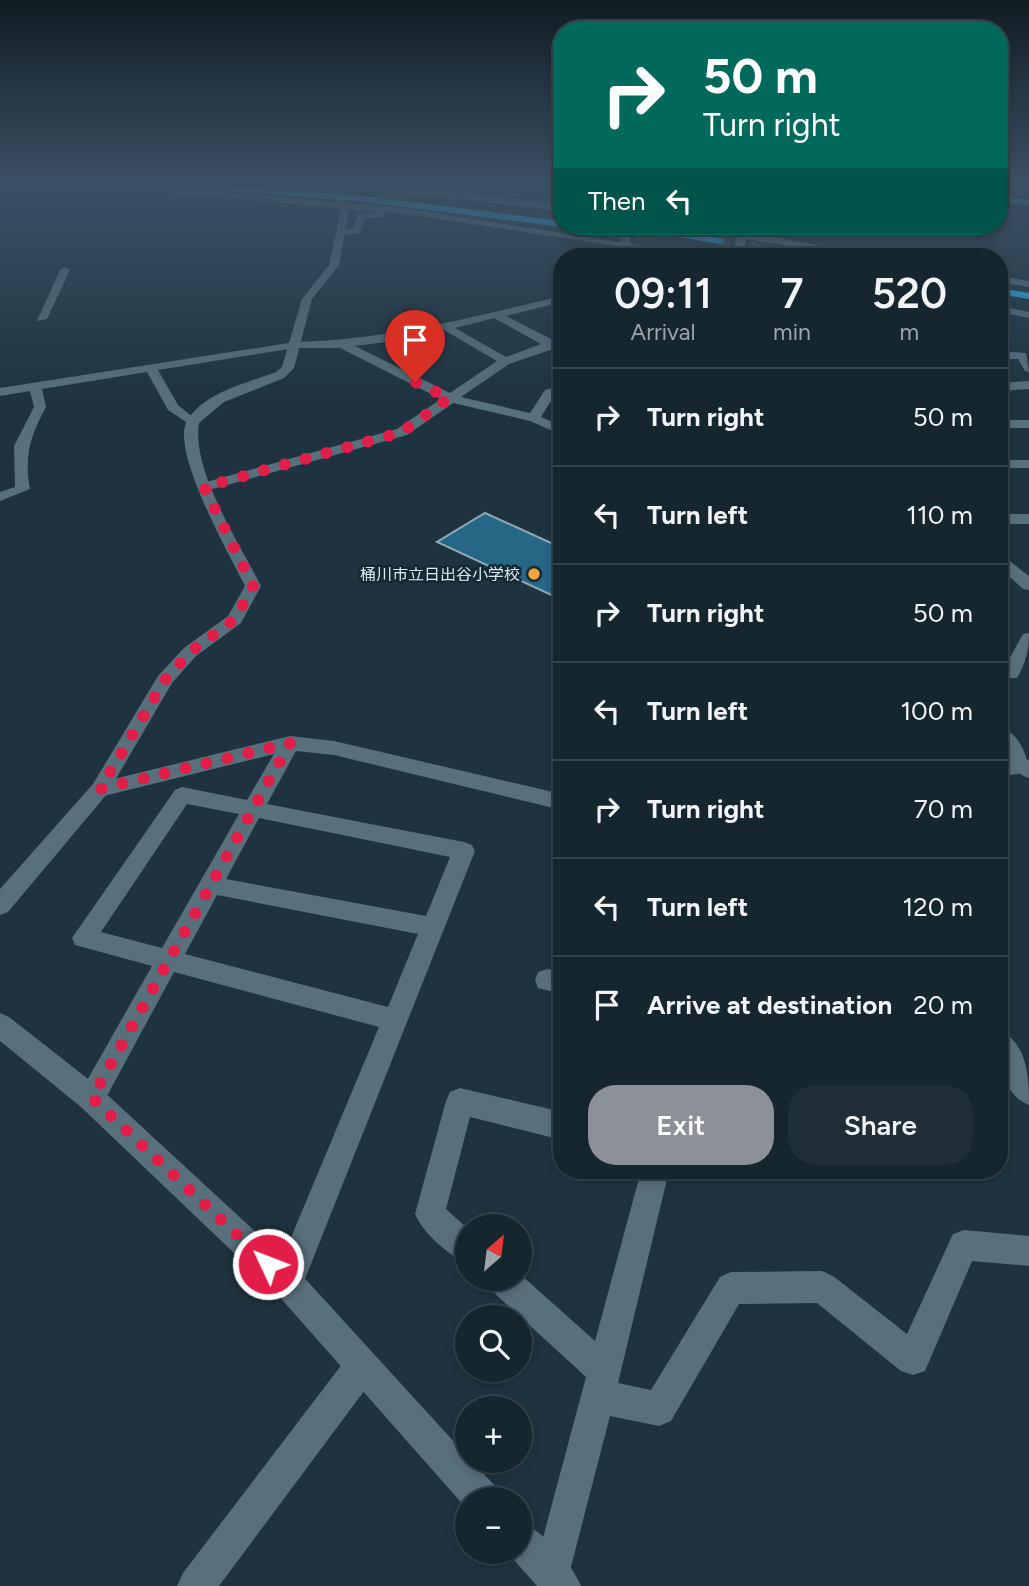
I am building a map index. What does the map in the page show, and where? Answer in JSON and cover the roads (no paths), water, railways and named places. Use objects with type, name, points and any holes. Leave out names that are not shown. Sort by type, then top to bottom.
[{"type":"highway","points":[[1008,292],[1029,296]]},
{"type":"highway","points":[[1008,300],[1029,304]]},
{"type":"street","points":[[0,905],[100,789],[165,680],[190,652],[235,619],[253,586],[204,487],[188,432],[192,422],[218,401],[280,375],[288,368],[307,299],[334,265],[336,255]]},
{"type":"street","points":[[41,319],[65,270]]},
{"type":"street","points":[[1008,280],[1029,284]]},
{"type":"street","points":[[0,392],[295,345],[342,344],[402,337],[553,301]]},
{"type":"street","points":[[1008,311],[1029,315]]},
{"type":"street","points":[[494,314],[553,343]]},
{"type":"street","points":[[444,326],[505,361]]},
{"type":"street","points":[[342,344],[449,398],[534,418],[553,427]]},
{"type":"street","points":[[204,487],[402,432],[505,361],[553,345]]},
{"type":"street","points":[[1008,355],[1022,356],[1029,368]]},
{"type":"street","points":[[151,368],[173,407],[192,422]]},
{"type":"street","points":[[1008,386],[1029,385]]},
{"type":"street","points":[[0,497],[23,489],[18,461],[19,442],[40,407],[35,387]]},
{"type":"street","points":[[534,418],[553,392]]},
{"type":"street","points":[[1008,424],[1029,424]]},
{"type":"street","points":[[0,467],[18,461]]},
{"type":"street","points":[[1008,464],[1029,464]]},
{"type":"street","points":[[1008,519],[1029,519]]},
{"type":"street","points":[[1008,566],[1029,585]]},
{"type":"street","points":[[1008,669],[1029,638]]},
{"type":"street","points":[[1008,676],[1029,682]]},
{"type":"street","points":[[100,789],[290,743],[334,748],[553,800]]},
{"type":"street","points":[[92,1098],[290,743]]},
{"type":"street","points":[[1008,745],[1027,768]]},
{"type":"street","points":[[1008,769],[1027,768]]},
{"type":"street","points":[[288,1283],[464,851],[182,795],[84,938],[395,1020]]},
{"type":"street","points":[[211,885],[433,928]]},
{"type":"street","points":[[0,1025],[92,1098],[288,1283],[471,1487]]},
{"type":"street","points":[[1008,1058],[1029,1092]]},
{"type":"street","points":[[455,1237],[430,1214],[460,1101],[553,1124]]},
{"type":"street","points":[[557,1580],[601,1384],[653,1179]]},
{"type":"street","points":[[514,1292],[601,1384],[659,1409],[731,1288],[822,1287],[913,1359],[964,1245],[1029,1251]]},
{"type":"street","points":[[196,1586],[361,1367]]},
{"type":"street","points":[[532,1553],[557,1580]]},
{"type":"place","name":"桶川市立日出谷小学校","points":[[534,574]]}]
